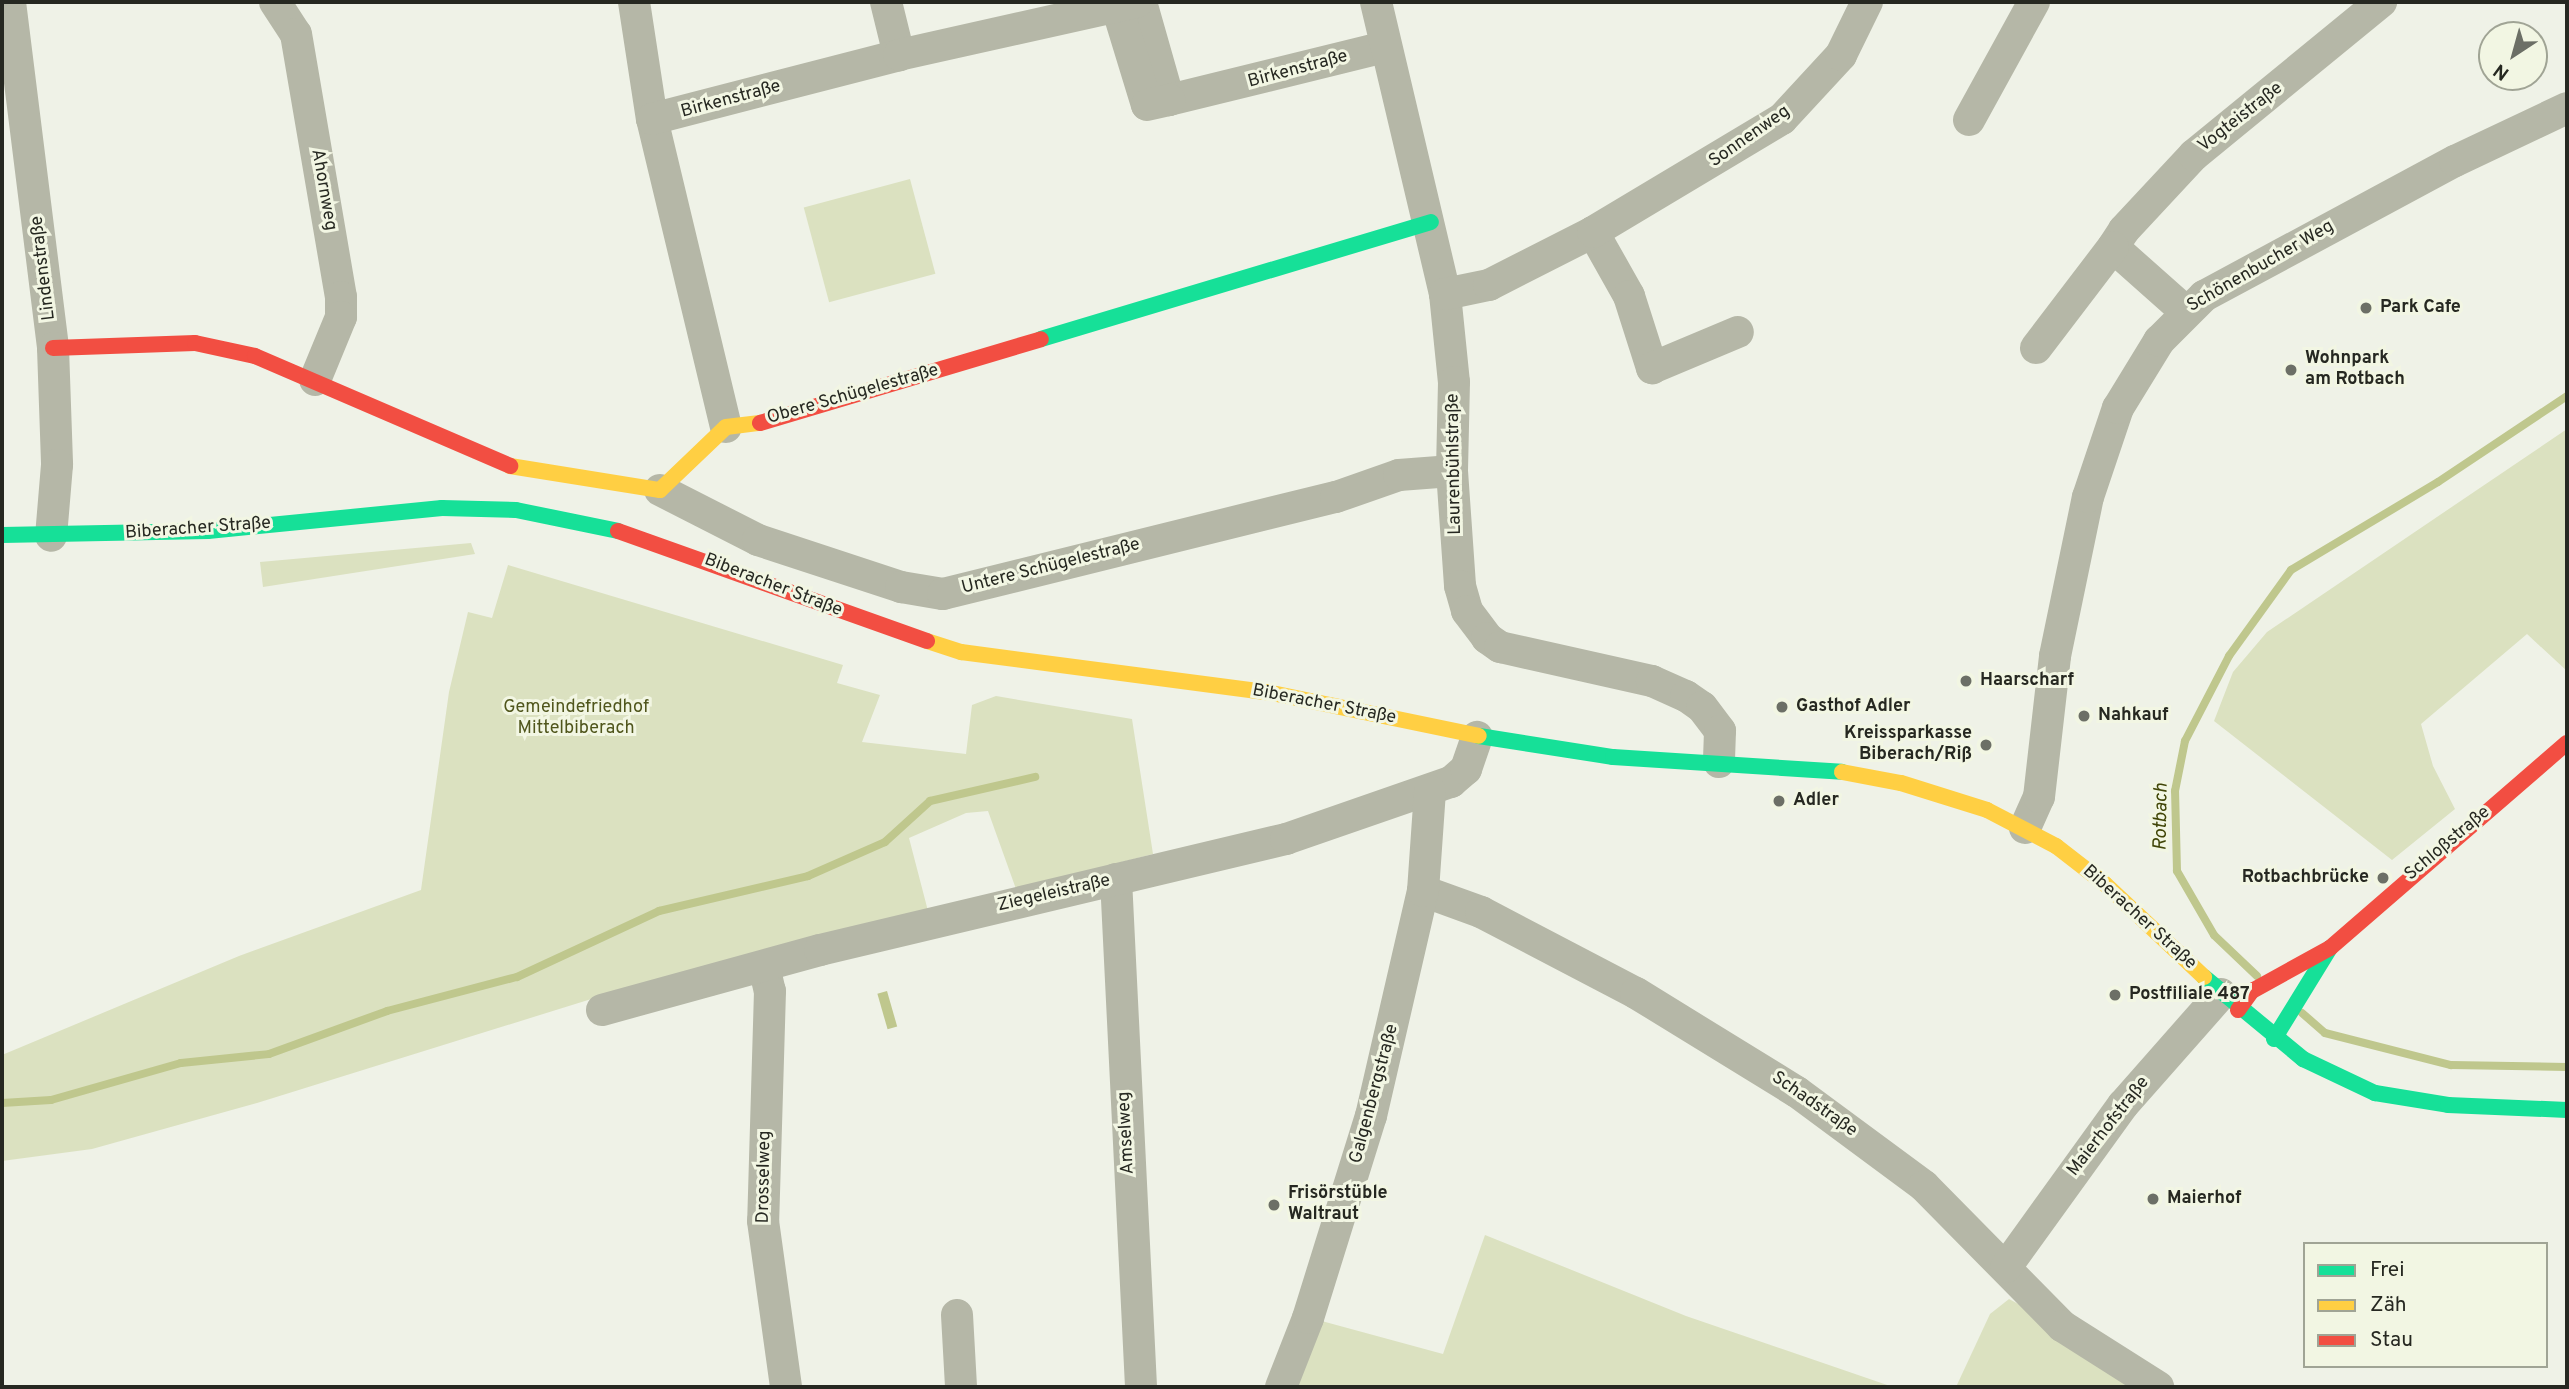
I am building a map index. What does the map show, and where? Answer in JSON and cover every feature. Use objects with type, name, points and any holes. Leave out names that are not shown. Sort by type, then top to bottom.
[{"type":"street","name":"Lindenstraße","points":[[10,2],[53,348],[57,465],[51,536]]},
{"type":"street","name":"Ahornweg","points":[[275,2],[296,34],[341,297],[341,317],[315,380]]},
{"type":"street","points":[[53,348],[195,343],[255,356],[315,380],[503,465],[660,490],[726,427],[652,119],[634,2]]},
{"type":"street","points":[[886,2],[899,55]]},
{"type":"street","name":"Laurenbühlstraße","points":[[1378,2],[1385,47],[1431,222],[1445,294],[1454,382],[1452,471],[1460,586],[1467,611],[1487,638],[1520,654],[1652,681],[1686,696],[1702,707],[1720,731],[1718,762]]},
{"type":"street","name":"Sonnenweg","points":[[1445,294],[1489,285],[1594,232],[1782,119],[1840,55],[1867,2]]},
{"type":"street","points":[[1969,120],[2034,2]]},
{"type":"street","name":"Vogteistraße","points":[[2036,348],[2166,181],[2381,2]]},
{"type":"street","name":"Birkenstraße","points":[[652,119],[899,55],[1131,3],[1169,100],[1385,47]]},
{"type":"street","name":"Schönenbucher Weg","points":[[2025,828],[2039,797],[2061,622],[2104,442],[2135,376],[2185,311],[2443,167],[2567,108]]},
{"type":"street","name":"Obere Schügelestraße","points":[[726,427],[780,418],[1431,222]]},
{"type":"street","points":[[1594,232],[1629,296],[1652,368],[1738,332]]},
{"type":"street","points":[[2113,247],[2185,311]]},
{"type":"street","name":"Untere Schügelestraße","points":[[660,490],[758,540],[901,587],[943,594],[1323,500],[1399,475],[1452,471]]},
{"type":"street","name":"Biberacher Straße","points":[[2,535],[208,531],[442,508],[559,516],[687,553],[816,605],[961,652],[1272,693],[1477,737],[1613,757],[1832,770],[1901,783],[1940,792],[2025,828],[2105,884],[2230,1002],[2274,1039],[2314,1065],[2375,1093],[2448,1105],[2567,1110]]},
{"type":"street","name":"Ziegeleistraße","points":[[602,1010],[764,966],[1286,839],[1430,791],[1466,769],[1477,737]]},
{"type":"street","name":"Schloßstraße","points":[[2230,1002],[2330,947],[2567,743]]},
{"type":"street","name":"Galgenbergstraße","points":[[1281,1387],[1308,1318],[1371,1116],[1423,891],[1430,791]]},
{"type":"street","name":"Amselweg","points":[[1116,879],[1140,1387]]},
{"type":"street","name":"Schadstraße","points":[[1423,891],[1481,912],[1636,993],[1747,1059],[1924,1186],[2062,1326],[2158,1387]]},
{"type":"street","name":"Schloßstraße","points":[[2274,1039],[2330,947]]},
{"type":"street","name":"Drosselweg","points":[[764,966],[771,991],[763,1221],[786,1387]]},
{"type":"street","name":"Maierhofstraße","points":[[2006,1267],[2123,1105],[2230,1002]]},
{"type":"street","points":[[957,1315],[961,1387]]},
{"type":"green space","points":[[910,179],[935,274],[829,302],[804,207]]},
{"type":"green space","points":[[2567,429],[2567,671],[2527,634],[2421,724],[2433,766],[2455,809],[2392,860],[2214,721],[2233,672],[2267,632]]},
{"type":"green space","points":[[471,543],[475,554],[263,587],[260,562]]},
{"type":"green space","name":"Gemeindefriedhof Mittelbiberach","points":[[508,565],[843,665],[837,683],[880,695],[862,742],[966,754],[972,705],[996,696],[1132,719],[1153,854],[1016,889],[988,811],[966,813],[909,838],[928,911],[601,996],[257,1103],[92,1149],[2,1161],[2,1055],[239,956],[421,890],[449,692],[468,612],[492,618]]},
{"type":"green space","points":[[1485,1235],[1686,1316],[1893,1387],[1293,1387],[1318,1320],[1443,1354]]},
{"type":"green space","points":[[2009,1299],[2141,1387],[1956,1387],[1990,1314]]},
{"type":"shaded area","points":[[887,991],[897,1027],[888,1029],[877,994]]},
{"type":"waterway","name":"Rotbach","points":[[2257,976],[2214,935],[2177,871],[2175,791],[2185,741],[2229,656],[2291,570],[2438,482],[2567,396]]},
{"type":"waterway","points":[[2,1103],[51,1100],[181,1063],[269,1054],[387,1011],[517,977],[659,911],[808,876],[885,842],[930,801],[1035,777]]},
{"type":"waterway","name":"Rotbach","points":[[2302,1013],[2325,1033],[2451,1065],[2567,1067]]},
{"type":"traffic: fast","points":[[1041,339],[1431,222]]},
{"type":"traffic: fast","points":[[2,535],[208,531],[442,508],[516,510],[618,531]]},
{"type":"traffic: fast","points":[[1479,736],[1613,757],[1842,772]]},
{"type":"traffic: fast","points":[[2274,1039],[2330,948]]},
{"type":"traffic: fast","points":[[2204,977],[2303,1059],[2375,1093],[2448,1105],[2567,1110]]},
{"type":"traffic: slow","points":[[510,466],[660,490],[726,427],[760,423]]},
{"type":"traffic: slow","points":[[927,641],[961,652],[1272,693],[1479,736]]},
{"type":"traffic: slow","points":[[1842,772],[1901,783],[1987,810],[2056,846],[2105,884],[2204,977]]},
{"type":"traffic: jam","points":[[760,423],[1041,339]]},
{"type":"traffic: jam","points":[[53,348],[195,343],[255,356],[510,466]]},
{"type":"traffic: jam","points":[[618,531],[927,641]]},
{"type":"traffic: jam","points":[[2238,1010],[2252,991],[2330,948],[2567,743]]},
{"type":"place","name":"Park Cafe","points":[[2366,308]]},
{"type":"place","name":"Wohnpark am Rotbach","points":[[2291,370]]},
{"type":"place","name":"Haarscharf","points":[[1966,681]]},
{"type":"place","name":"Gasthof Adler","points":[[1782,707]]},
{"type":"place","name":"Nahkauf","points":[[2084,716]]},
{"type":"place","name":"Kreissparkasse Biberach/Riß","points":[[1986,745]]},
{"type":"place","name":"Adler","points":[[1779,801]]},
{"type":"place","name":"Rotbachbrücke","points":[[2383,878]]},
{"type":"place","name":"Postfiliale 487","points":[[2115,995]]},
{"type":"place","name":"Maierhof","points":[[2153,1199]]},
{"type":"place","name":"Frisörstüble Waltraut","points":[[1274,1205]]}]
